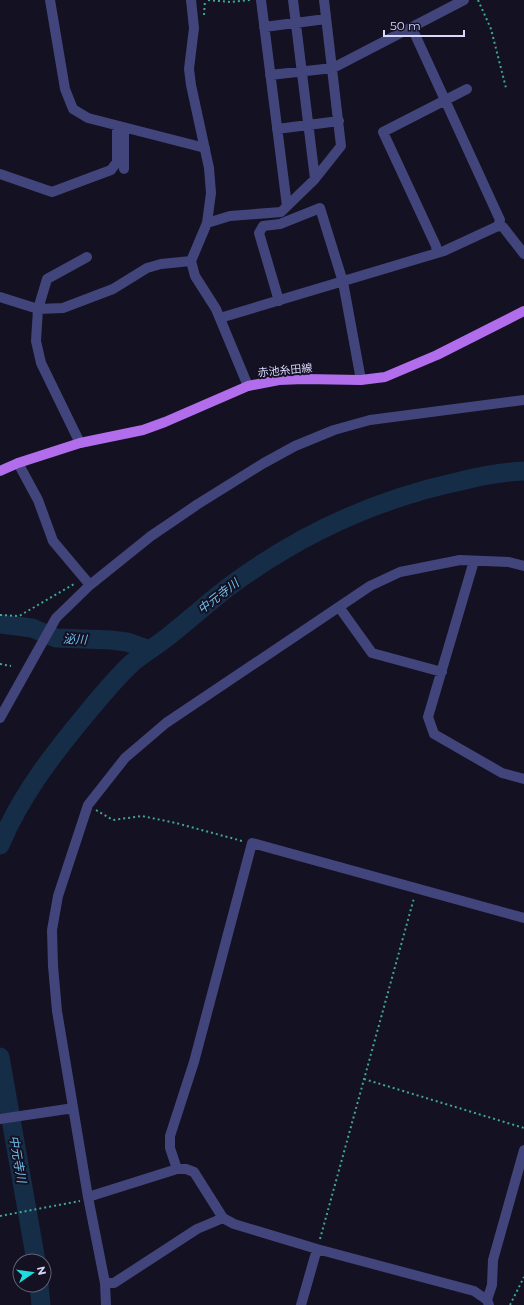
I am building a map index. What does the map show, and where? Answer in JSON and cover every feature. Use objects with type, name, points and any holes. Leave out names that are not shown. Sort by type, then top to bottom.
[{"type":"main road","name":"赤池糸田線","points":[[0,471],[18,463],[80,443],[143,430],[248,386],[279,380],[361,380],[385,377],[437,356],[524,311]]},
{"type":"street","points":[[50,0],[65,89],[73,108],[88,118],[205,148]]},
{"type":"street","points":[[191,0],[194,28],[189,69],[190,85],[209,168],[211,193],[207,223],[191,261],[195,276],[220,318],[248,386]]},
{"type":"street","points":[[261,0],[287,206]]},
{"type":"street","points":[[294,0],[315,178]]},
{"type":"street","points":[[207,223],[230,216],[281,212],[315,178],[341,146],[324,0]]},
{"type":"street","points":[[270,75],[333,68],[464,0]]},
{"type":"street","points":[[264,27],[326,19]]},
{"type":"street","points":[[412,28],[500,220],[498,226]]},
{"type":"street","points":[[437,253],[436,246],[383,132],[468,88]]},
{"type":"street","points":[[277,130],[339,121]]},
{"type":"street","points":[[120,127],[124,169]]},
{"type":"street","points":[[0,174],[52,192],[110,170],[117,162],[120,127]]},
{"type":"street","points":[[278,301],[259,233],[263,226],[280,224],[320,208],[343,282],[361,380]]},
{"type":"street","points":[[220,318],[437,253],[498,226],[503,227],[524,254]]},
{"type":"street","points":[[80,443],[41,363],[36,341],[38,309],[47,279],[87,257]]},
{"type":"street","points":[[0,297],[38,309],[63,308],[113,289],[147,268],[161,264],[191,261]]},
{"type":"street","points":[[0,718],[56,618],[87,582],[198,504],[264,463],[295,446],[334,430],[370,420],[524,400]]},
{"type":"street","points":[[18,463],[38,500],[53,541],[87,582]]},
{"type":"street","points":[[106,1305],[105,1283],[85,1199],[70,1110],[57,1010],[52,930],[58,896],[88,805],[125,758],[166,723],[370,586],[400,572],[460,560],[509,562],[524,566]]},
{"type":"street","points":[[474,561],[428,718],[434,734],[502,773],[524,780]]},
{"type":"street","points":[[339,607],[372,653],[442,672]]},
{"type":"street","points":[[177,1169],[170,1148],[170,1136],[194,1062],[252,843],[417,887],[524,918]]},
{"type":"street","points":[[0,1118],[70,1110]]},
{"type":"street","points":[[85,1199],[177,1169],[186,1169],[194,1172],[222,1218],[234,1224],[317,1250],[474,1292],[488,1302],[492,1285],[493,1260],[524,1150]]},
{"type":"street","points":[[105,1283],[114,1283],[197,1229],[222,1218]]},
{"type":"street","points":[[301,1305],[317,1250]]},
{"type":"path","points":[[208,0],[230,2],[255,0]]},
{"type":"path","points":[[478,0],[490,29],[506,88]]},
{"type":"path","points":[[0,615],[19,616],[87,582]]},
{"type":"path","points":[[0,664],[11,666]]},
{"type":"path","points":[[88,805],[113,820],[142,816],[176,823],[252,843]]},
{"type":"path","points":[[317,1250],[417,887]]},
{"type":"path","points":[[364,1079],[524,1128]]},
{"type":"path","points":[[0,1216],[85,1199]]},
{"type":"path","points":[[510,1305],[524,1277]]},
{"type":"waterway","name":"中元寺川","points":[[0,845],[18,809],[50,760],[74,728],[114,681],[132,663],[165,639],[220,593],[238,580],[263,563],[317,532],[373,507],[431,488],[500,473],[524,471]]},
{"type":"waterway","name":"泌川","points":[[0,624],[32,628],[56,638],[127,642],[150,650]]},
{"type":"waterway","name":"中元寺川","points":[[0,1057],[35,1253]]},
{"type":"waterway","name":"中元寺川","points":[[40,1293],[41,1305]]}]
